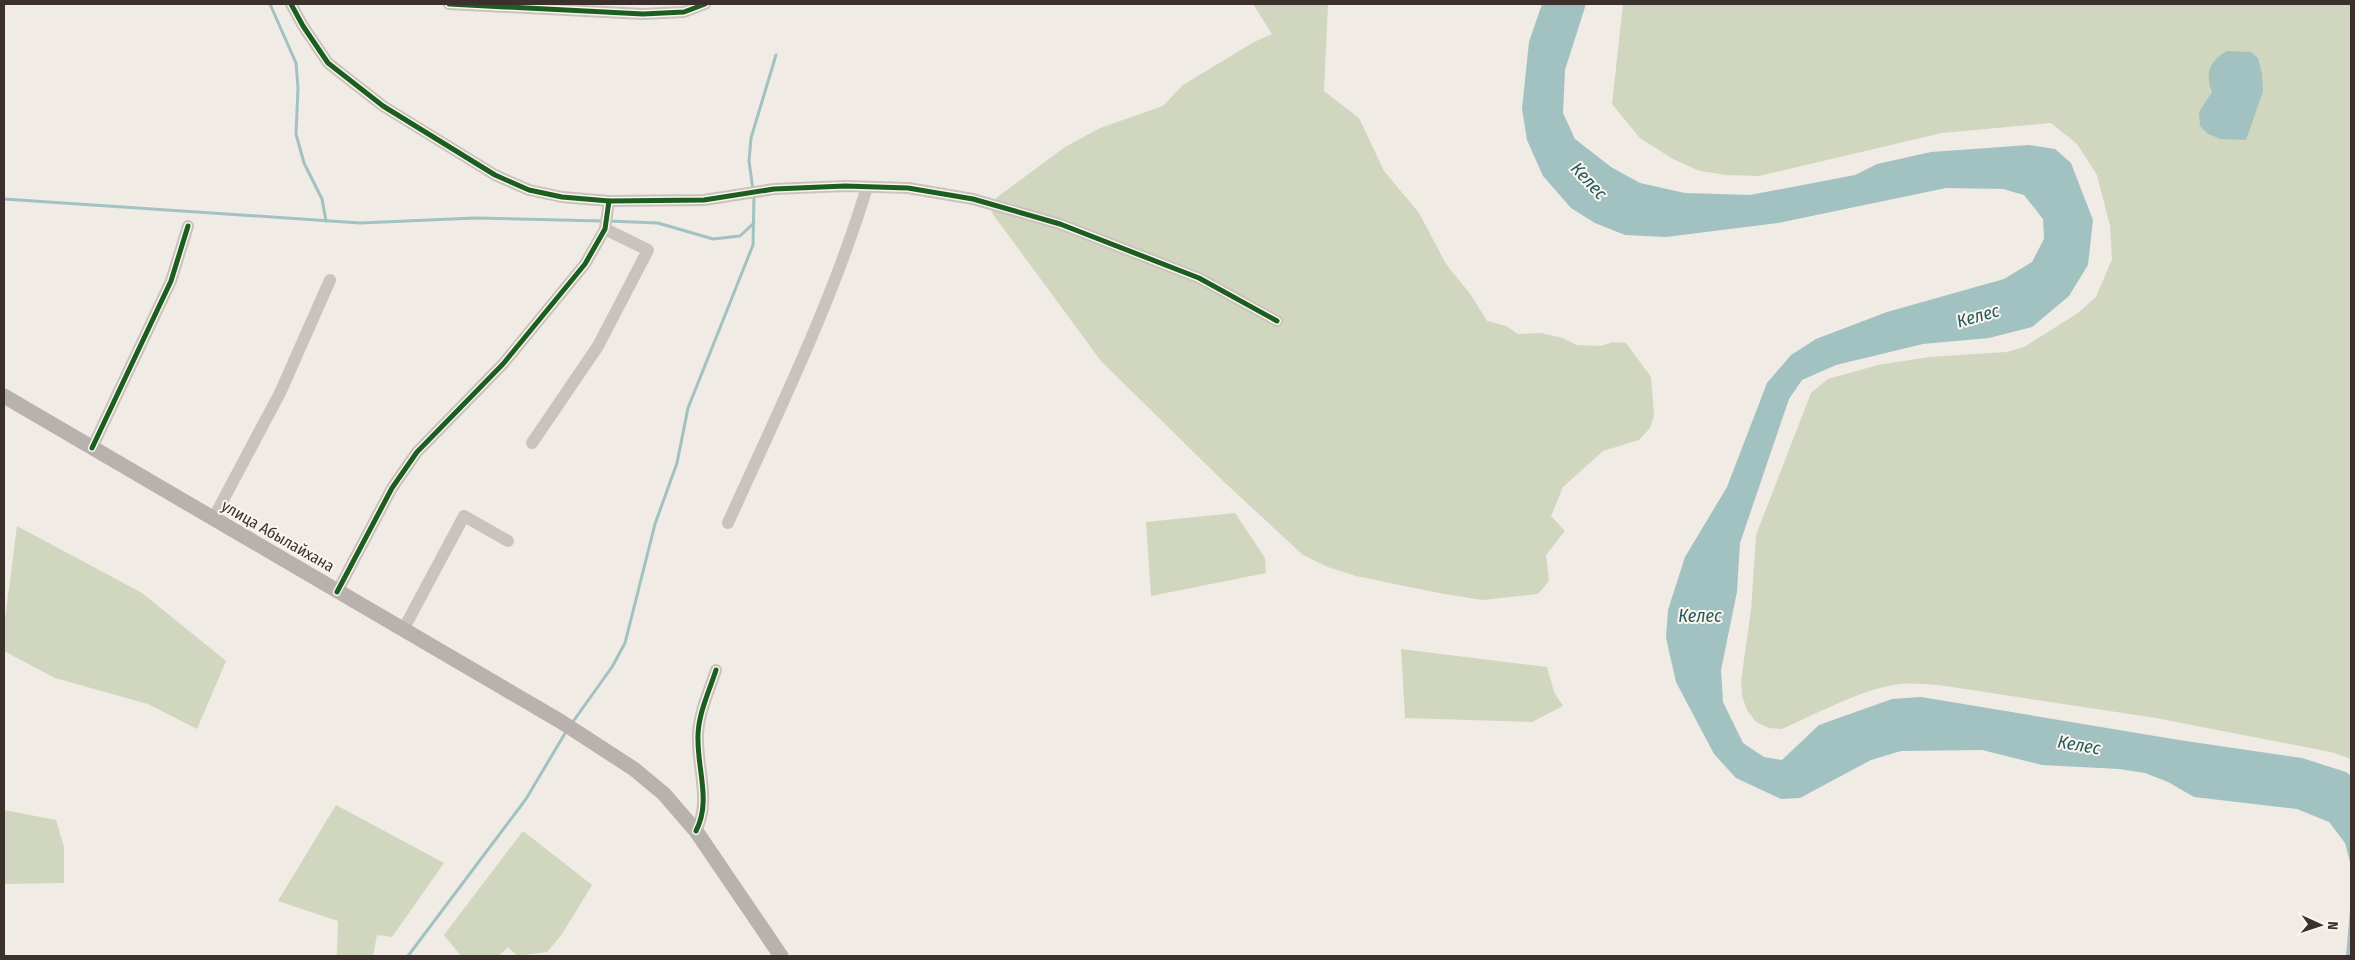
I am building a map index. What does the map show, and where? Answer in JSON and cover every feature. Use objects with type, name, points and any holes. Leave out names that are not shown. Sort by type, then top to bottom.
[{"type":"main road","name":"улица Абылайхана","points":[[4,396],[560,721],[634,769],[664,794],[696,831],[781,956]]},
{"type":"street","points":[[291,4],[303,26],[328,63],[399,116],[495,175],[529,190],[562,197],[609,201],[704,200],[774,189],[867,187],[908,188],[973,199],[1060,224],[1198,278],[1277,321]]},
{"type":"street","points":[[449,4],[642,14],[684,12],[705,4]]},
{"type":"street","points":[[728,522],[808,345],[850,245],[867,187]]},
{"type":"street","points":[[338,592],[392,488],[417,452],[503,364],[586,264],[605,230],[609,201]]},
{"type":"street","points":[[92,448],[171,281],[188,226]]},
{"type":"street","points":[[532,443],[598,346],[648,250],[605,230]]},
{"type":"street","points":[[213,518],[280,393],[330,280]]},
{"type":"street","points":[[403,630],[464,516],[508,541]]},
{"type":"street","points":[[696,831],[705,807],[697,739],[700,718],[716,670]]},
{"type":"green space","points":[[1253,4],[1328,4],[1324,91],[1359,118],[1384,171],[1419,213],[1446,264],[1471,295],[1487,321],[1506,326],[1518,334],[1541,333],[1563,338],[1576,345],[1601,346],[1613,342],[1626,343],[1651,377],[1654,415],[1650,428],[1639,440],[1603,451],[1563,487],[1551,516],[1565,531],[1546,555],[1549,581],[1538,594],[1482,600],[1439,593],[1356,576],[1328,567],[1303,555],[1223,481],[1101,361],[992,213],[996,198],[1065,147],[1100,128],[1163,106],[1183,85],[1254,42],[1272,34]]},
{"type":"green space","points":[[1623,4],[2351,4],[2351,759],[2331,752],[2156,718],[1939,685],[1910,683],[1879,688],[1865,693],[1782,729],[1769,728],[1756,722],[1747,710],[1742,696],[1741,681],[1751,610],[1756,535],[1811,393],[1828,379],[1878,365],[1929,357],[2007,352],[2024,347],[2078,313],[2096,297],[2112,259],[2110,226],[2097,175],[2077,144],[2051,123],[1942,133],[1759,176],[1726,175],[1700,171],[1673,159],[1640,138],[1612,104]]},
{"type":"green space","points":[[1235,513],[1265,558],[1266,573],[1151,596],[1146,522]]},
{"type":"green space","points":[[17,526],[142,593],[226,661],[197,729],[148,704],[55,678],[4,651],[4,627]]},
{"type":"green space","points":[[1401,649],[1547,667],[1554,692],[1563,706],[1532,722],[1405,718]]},
{"type":"green space","points":[[336,805],[444,863],[392,937],[377,935],[373,956],[337,956],[338,921],[278,901]]},
{"type":"green space","points":[[4,810],[56,820],[64,847],[64,883],[4,884]]},
{"type":"green space","points":[[523,831],[592,885],[562,934],[547,952],[517,956],[508,947],[499,956],[461,956],[444,935]]},
{"type":"water","name":"Келес","points":[[1542,4],[1586,4],[1565,70],[1563,113],[1575,139],[1611,167],[1640,183],[1685,193],[1750,195],[1855,175],[1877,164],[1931,152],[2029,145],[2055,149],[2071,163],[2093,220],[2088,265],[2069,296],[2032,327],[1989,338],[1923,344],[1836,365],[1802,380],[1789,399],[1740,543],[1737,592],[1721,670],[1723,702],[1743,743],[1764,757],[1782,760],[1819,725],[1892,699],[1921,697],[2179,740],[2302,758],[2346,772],[2351,776],[2351,866],[2345,843],[2329,822],[2297,809],[2194,797],[2168,782],[2145,773],[2119,769],[2042,765],[1982,750],[1901,751],[1871,760],[1800,798],[1781,799],[1736,778],[1714,754],[1676,682],[1666,638],[1668,610],[1685,557],[1727,487],[1767,383],[1791,355],[1816,339],[1887,312],[2004,279],[2032,262],[2044,239],[2043,219],[2024,195],[2003,189],[1946,188],[1778,223],[1666,237],[1625,235],[1595,223],[1571,208],[1543,176],[1527,140],[1522,109],[1529,42]]},
{"type":"water","points":[[2227,51],[2251,52],[2258,58],[2262,74],[2263,91],[2246,140],[2221,139],[2208,134],[2200,126],[2199,112],[2212,92],[2209,79],[2210,68],[2216,59]]},
{"type":"water","points":[[2351,898],[2351,956],[2346,956]]},
{"type":"waterway","points":[[270,4],[296,63],[298,88],[296,134],[304,163],[322,199],[326,221]]},
{"type":"waterway","points":[[753,190],[749,161],[751,138],[776,55]]},
{"type":"waterway","points":[[572,723],[612,667],[625,643],[655,524],[677,463],[688,408],[753,245],[754,196]]},
{"type":"waterway","points":[[4,199],[360,223],[475,218],[602,221]]},
{"type":"waterway","points":[[608,221],[658,223],[713,239],[740,236],[754,223]]},
{"type":"waterway","points":[[408,956],[526,799],[567,730]]},
{"type":"cycle path","points":[[291,4],[303,26],[328,63],[383,106],[495,175],[529,190],[562,197],[609,201],[704,200],[774,189],[845,186],[908,188],[973,199],[1060,224],[1199,278],[1277,321]]},
{"type":"cycle path","points":[[449,4],[643,14],[684,12],[705,4]]},
{"type":"cycle path","points":[[337,592],[392,488],[417,452],[503,364],[585,264],[605,229],[609,201]]},
{"type":"cycle path","points":[[92,448],[171,281],[188,226]]},
{"type":"cycle path","points":[[696,831],[703,809],[699,722],[716,670]]}]
